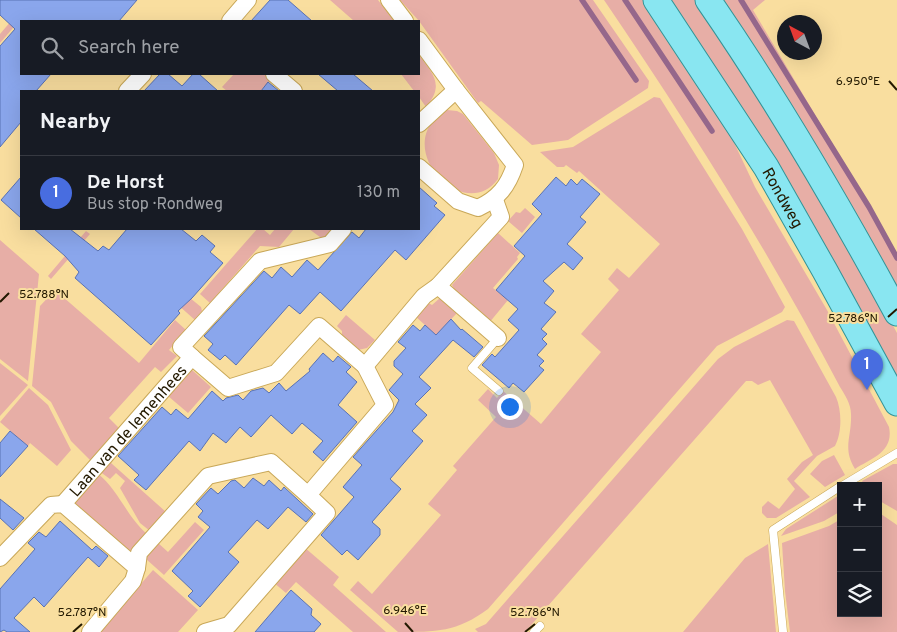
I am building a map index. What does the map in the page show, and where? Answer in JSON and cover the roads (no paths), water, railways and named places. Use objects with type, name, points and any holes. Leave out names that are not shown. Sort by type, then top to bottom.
[{"type":"main road","name":"Rondweg","points":[[656,0],[766,167],[897,403]]},
{"type":"main road","points":[[708,0],[758,72],[860,245],[897,313]]},
{"type":"street","points":[[231,20],[248,0]]},
{"type":"street","points":[[389,0],[404,20]]},
{"type":"street","points":[[420,41],[515,164],[510,181],[495,200],[478,208],[458,201],[420,168]]},
{"type":"street","points":[[128,90],[141,75]]},
{"type":"street","points":[[275,75],[293,90]]},
{"type":"street","points":[[420,123],[456,90]]},
{"type":"street","points":[[365,366],[424,296],[438,286],[501,217],[495,200]]},
{"type":"street","name":"Laan van de Iemenhees","points":[[308,495],[385,405],[365,366],[319,326],[276,373],[228,388],[181,347],[260,260],[330,244],[342,230]]},
{"type":"street","points":[[438,286],[498,338]]},
{"type":"street","name":"Laan van de Iemenhees","points":[[63,504],[192,357]]},
{"type":"street","points":[[90,632],[133,581],[139,553],[208,476],[271,462],[328,513],[229,626],[205,632]]},
{"type":"street","points":[[0,558],[51,505],[63,504],[137,568]]},
{"type":"lane","points":[[498,338],[472,368],[499,391]]},
{"type":"lane","points":[[848,482],[897,452]]},
{"type":"lane","points":[[783,632],[773,530],[837,489]]},
{"type":"waterway","points":[[582,0],[636,80]]},
{"type":"waterway","points":[[625,0],[712,131]]},
{"type":"waterway","points":[[741,0],[869,207],[897,258]]},
{"type":"place","name":"De Horst","points":[[867,390]]}]
